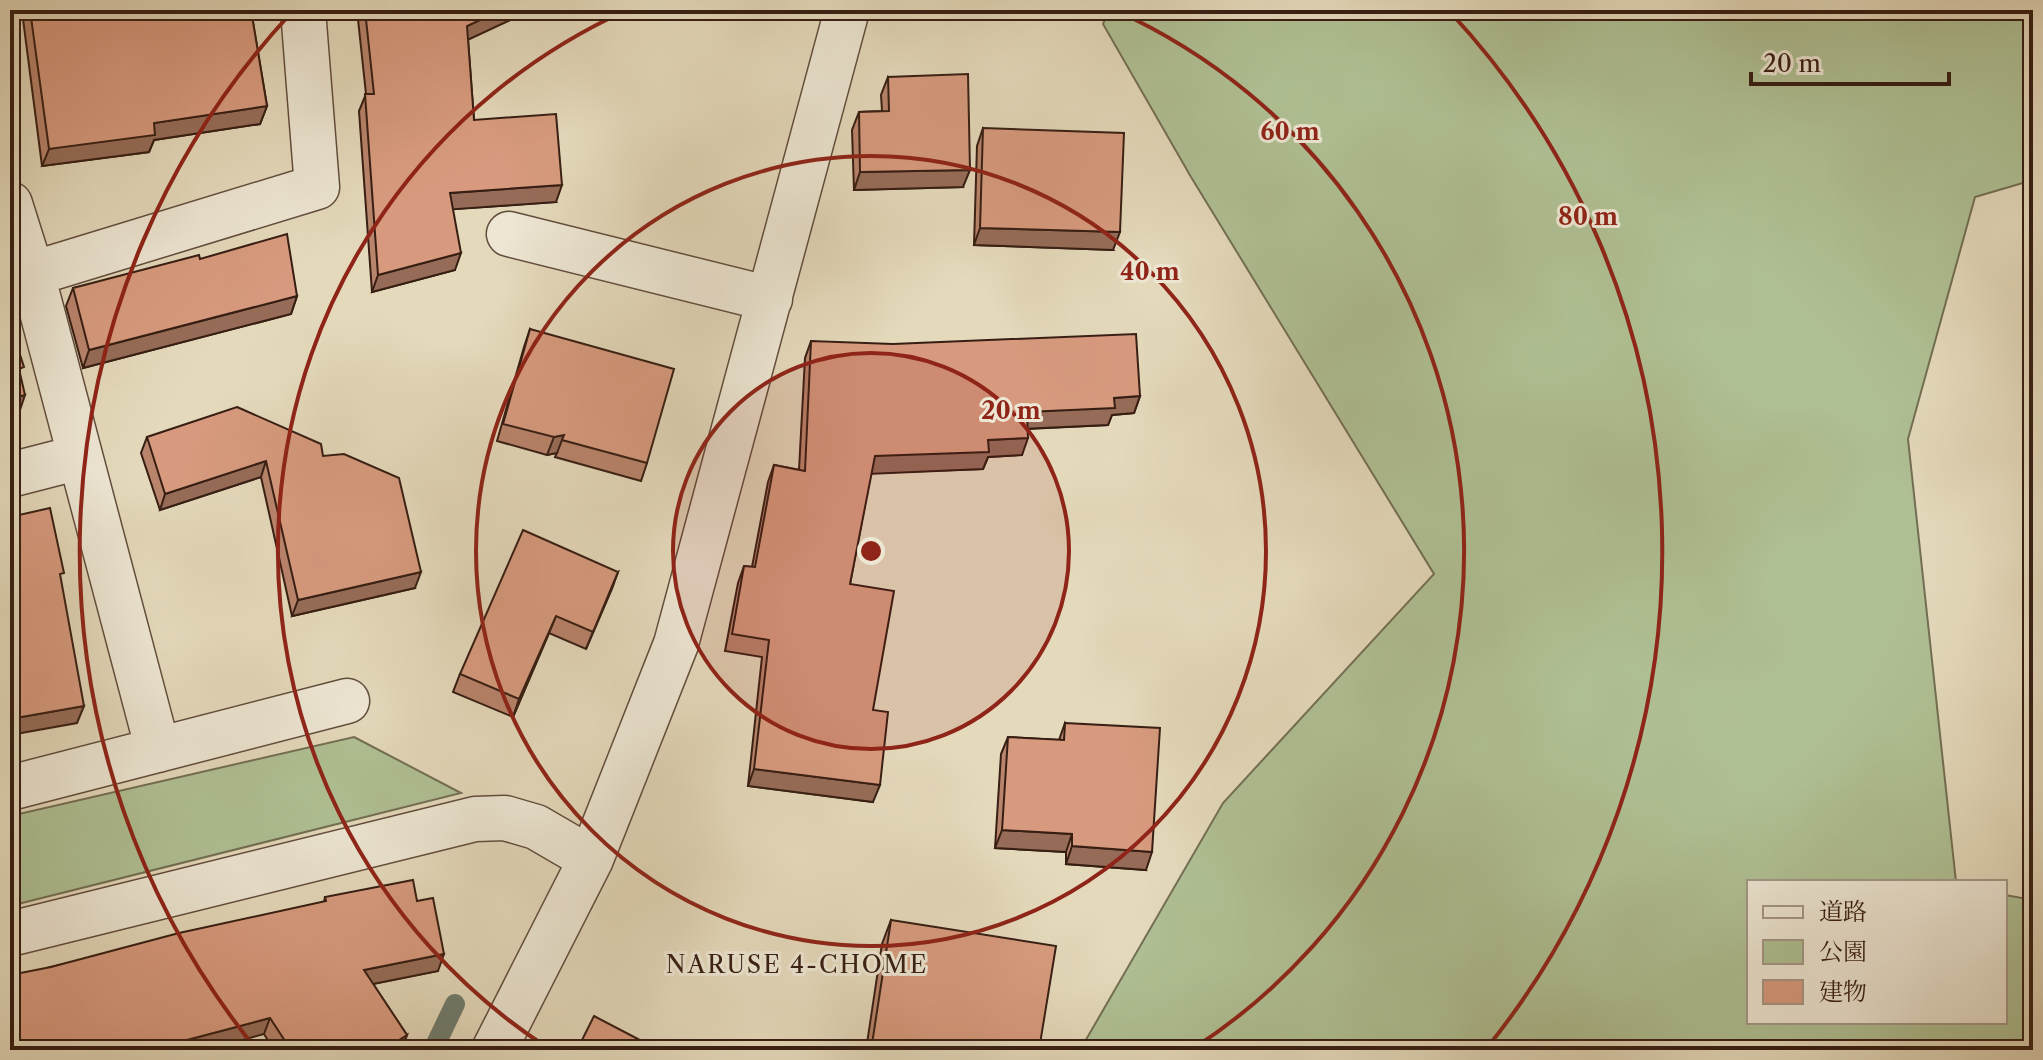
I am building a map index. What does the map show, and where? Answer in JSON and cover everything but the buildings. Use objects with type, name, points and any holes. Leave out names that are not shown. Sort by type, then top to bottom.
[{"type":"street","points":[[32,274],[317,187],[303,10]]},
{"type":"street","points":[[494,1050],[591,859],[676,644],[847,10]]},
{"type":"street","points":[[10,204],[32,274],[158,750]]},
{"type":"street","points":[[509,234],[770,299]]},
{"type":"street","points":[[10,475],[80,457]]},
{"type":"street","points":[[10,788],[347,701]]},
{"type":"street","points":[[10,934],[475,819],[505,818],[536,827],[591,859]]},
{"type":"green space","points":[[1109,10],[2033,10],[2033,180],[1975,197],[1908,439],[1956,880],[1747,880],[1747,1024],[2007,1024],[2007,895],[2033,900],[2033,1050],[1080,1050],[1223,803],[1434,574],[1191,177],[1103,24]]},
{"type":"green space","points":[[354,737],[461,793],[10,906],[10,816]]},
{"type":"waterway","points":[[433,1050],[455,1004]]},
{"type":"district","name":"NARUSE 4-CHOME","points":[[797,965]]}]
